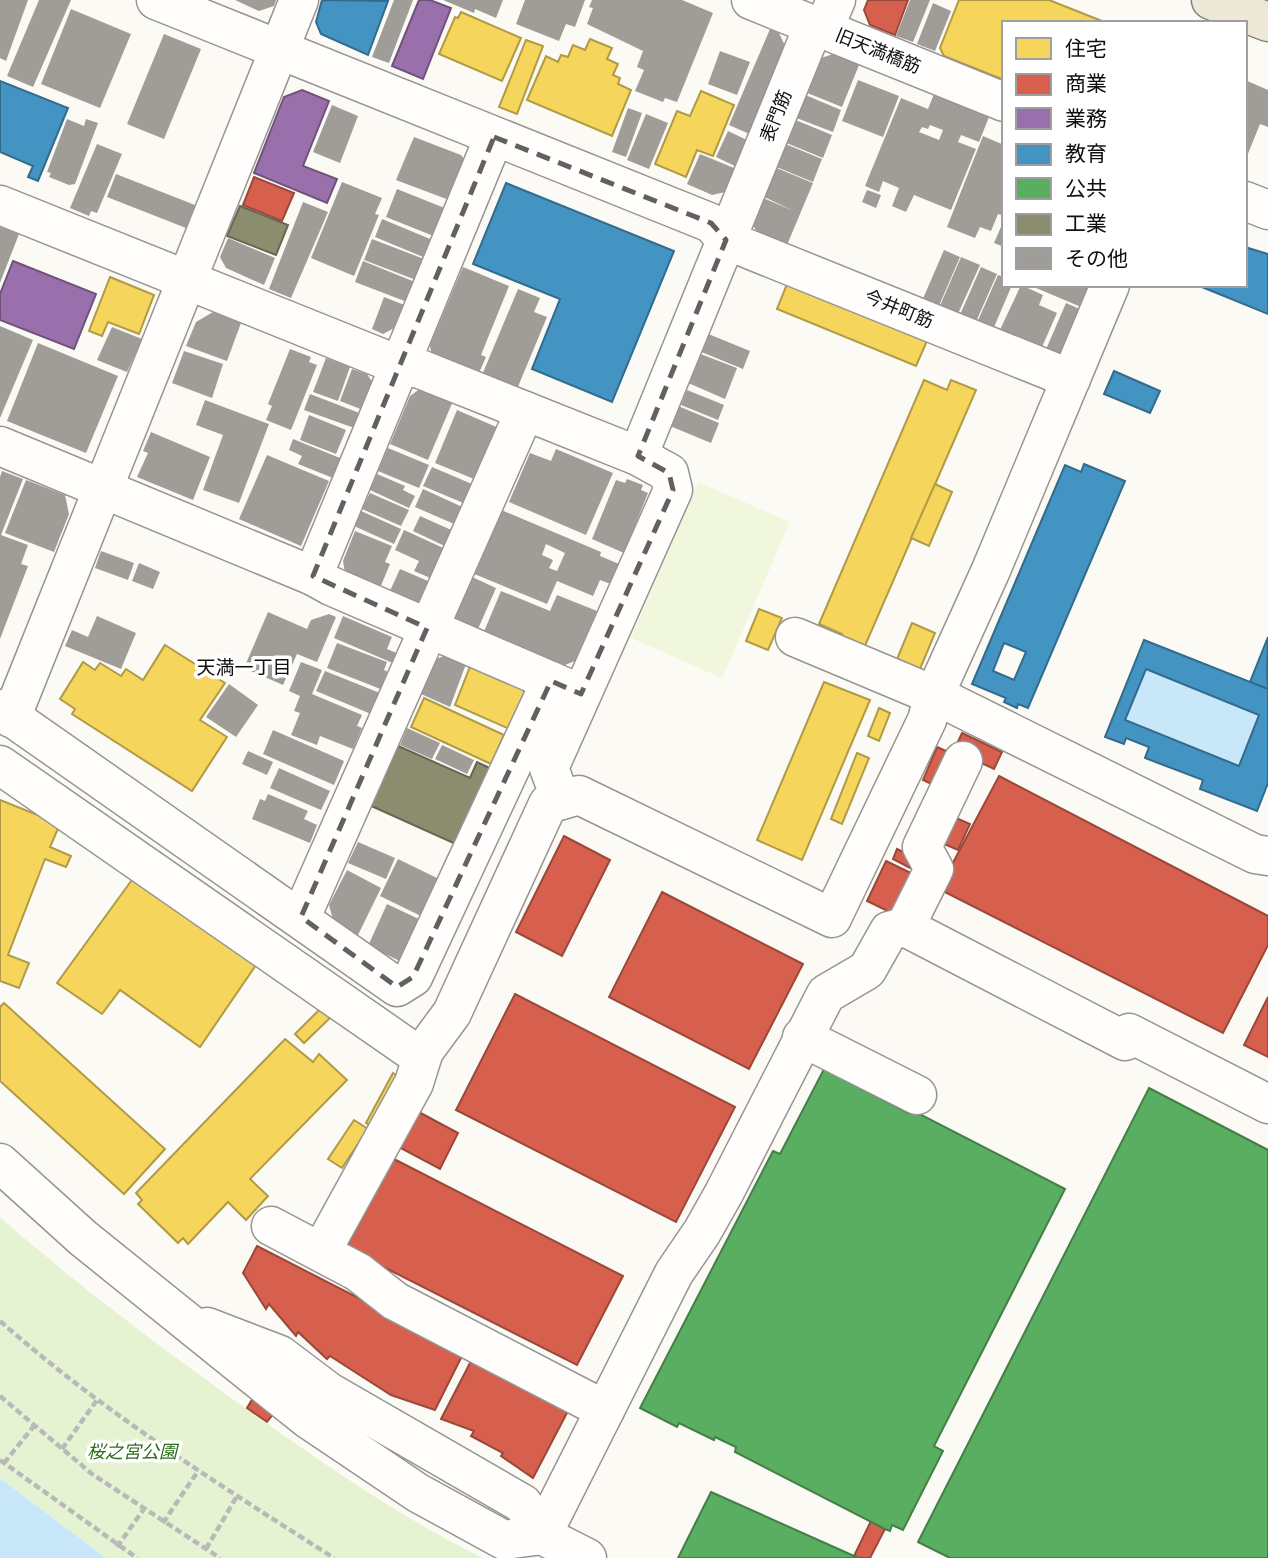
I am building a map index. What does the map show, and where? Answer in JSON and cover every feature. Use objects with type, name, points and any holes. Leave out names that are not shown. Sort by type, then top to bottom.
[{"type":"main road","points":[[1218,7],[1268,22]]},
{"type":"street","name":"今井町筋","points":[[156,0],[711,223],[726,240],[1071,379]]},
{"type":"street","points":[[0,205],[187,280],[401,366],[420,369],[638,456],[669,473],[673,490],[413,977],[397,986],[5,713],[102,488],[187,280],[299,0]]},
{"type":"street","name":"旧天満橋筋","points":[[751,0],[830,14],[1002,101]]},
{"type":"street","name":"表門筋","points":[[638,456],[808,37],[830,14]]},
{"type":"street","points":[[313,576],[494,137]]},
{"type":"street","points":[[1247,202],[1268,210]]},
{"type":"street","points":[[321,1252],[414,1083],[424,1051],[452,1013],[548,804],[579,795],[832,918],[928,720],[933,698],[991,570],[1109,287]]},
{"type":"street","points":[[301,917],[525,411]]},
{"type":"street","points":[[0,446],[313,576],[566,688]]},
{"type":"street","points":[[795,637],[933,698],[945,700],[1255,854],[1267,853]]},
{"type":"street","points":[[561,800],[549,768],[566,688]]},
{"type":"street","points":[[542,1535],[674,1273],[702,1233],[724,1193],[826,994],[867,970],[897,929],[934,869],[922,847],[963,761]]},
{"type":"street","points":[[0,765],[410,1049],[424,1051]]},
{"type":"street","points":[[838,907],[897,929],[1125,1041],[1129,1033],[1268,1104]]},
{"type":"street","points":[[802,1037],[917,1095]]},
{"type":"street","points":[[0,1163],[83,1238],[308,1419],[418,1493],[503,1540],[542,1535]]},
{"type":"street","points":[[271,1226],[358,1272],[395,1301],[604,1410]]},
{"type":"street","points":[[184,1320],[280,1354],[329,1392],[523,1504],[542,1535],[587,1558]]},
{"type":"street","points":[[418,1493],[439,1457]]},
{"type":"path","points":[[0,1321],[58,1372],[97,1400],[198,1471],[334,1558]]},
{"type":"path","points":[[0,1396],[62,1449],[143,1510],[220,1558]]},
{"type":"path","points":[[62,1449],[97,1400]]},
{"type":"path","points":[[34,1426],[2,1462],[117,1547],[137,1558]]},
{"type":"path","points":[[163,1523],[198,1471]]},
{"type":"path","points":[[206,1549],[237,1496]]},
{"type":"path","points":[[117,1547],[143,1510]]},
{"type":"highlighted area","points":[[494,137],[711,223],[726,240],[638,456],[669,473],[673,490],[581,694],[551,681],[413,977],[397,987],[301,917],[427,628],[313,576]]},
{"type":"green space","points":[[698,482],[790,522],[722,678],[631,638]]},
{"type":"green space","name":"桜之宮公園","points":[[0,1217],[120,1315],[273,1428],[391,1507],[483,1558],[106,1558],[0,1478]]},
{"type":"water","points":[[1146,669],[1259,715],[1239,766],[1125,720]]},
{"type":"water","points":[[0,1478],[106,1558],[0,1558]]},
{"type":"building: 住宅","points":[[959,0],[1049,0],[1102,21],[1002,21],[1002,79],[944,56],[940,48]]},
{"type":"building: 住宅","points":[[461,12],[521,38],[502,81],[439,54],[455,17],[458,18]]},
{"type":"building: 住宅","points":[[590,39],[612,48],[607,59],[618,64],[613,75],[620,78],[618,84],[631,90],[612,136],[527,100],[546,56],[558,62],[561,55],[568,57],[573,45],[585,50]]},
{"type":"building: 住宅","points":[[526,40],[543,46],[517,114],[499,107]]},
{"type":"building: 住宅","points":[[701,91],[734,105],[713,156],[697,150],[686,177],[655,164],[677,111],[690,116]]},
{"type":"building: 住宅","points":[[110,277],[154,295],[139,334],[108,322],[102,336],[89,331]]},
{"type":"building: 住宅","points":[[787,284],[927,341],[916,366],[777,309]]},
{"type":"building: 住宅","points":[[924,380],[947,390],[951,380],[976,390],[861,655],[837,645],[842,634],[819,624]]},
{"type":"building: 住宅","points":[[935,484],[952,492],[929,546],[911,538]]},
{"type":"building: 住宅","points":[[759,609],[782,618],[768,650],[746,641]]},
{"type":"building: 住宅","points":[[912,623],[935,633],[920,669],[897,659]]},
{"type":"building: 住宅","points":[[165,645],[225,683],[200,720],[227,737],[192,791],[72,714],[75,709],[60,699],[83,662],[95,670],[100,663],[121,676],[126,669],[143,680]]},
{"type":"building: 住宅","points":[[471,664],[522,685],[526,699],[514,731],[455,705]]},
{"type":"building: 住宅","points":[[824,682],[870,700],[802,860],[757,840]]},
{"type":"building: 住宅","points":[[424,698],[504,735],[491,764],[411,727]]},
{"type":"building: 住宅","points":[[879,708],[890,713],[879,741],[868,736]]},
{"type":"building: 住宅","points":[[857,753],[869,758],[842,824],[831,819]]},
{"type":"building: 住宅","points":[[0,800],[60,824],[50,847],[71,856],[66,867],[45,859],[8,955],[29,963],[19,988],[0,981]]},
{"type":"building: 住宅","points":[[134,877],[258,962],[200,1047],[120,990],[102,1014],[57,983]]},
{"type":"building: 住宅","points":[[4,1003],[165,1149],[124,1194],[0,1081],[0,1007]]},
{"type":"building: 住宅","points":[[324,1005],[333,1015],[304,1043],[295,1034]]},
{"type":"building: 住宅","points":[[285,1039],[313,1062],[319,1054],[347,1080],[250,1179],[268,1196],[246,1220],[228,1202],[188,1244],[183,1238],[178,1243],[138,1204],[142,1200],[136,1193]]},
{"type":"building: 住宅","points":[[393,1073],[401,1078],[374,1128],[366,1123]]},
{"type":"building: 住宅","points":[[354,1120],[368,1129],[342,1168],[328,1159]]},
{"type":"building: 商業","points":[[868,0],[908,0],[895,35],[870,25],[864,10]]},
{"type":"building: 商業","points":[[254,177],[294,193],[282,221],[243,205]]},
{"type":"building: 商業","points":[[962,733],[1002,752],[994,769],[954,750]]},
{"type":"building: 商業","points":[[937,747],[955,755],[940,788],[923,780]]},
{"type":"building: 商業","points":[[999,776],[1268,916],[1268,945],[1223,1033],[939,889]]},
{"type":"building: 商業","points":[[956,818],[970,824],[958,850],[944,844]]},
{"type":"building: 商業","points":[[564,836],[610,860],[562,956],[516,932]]},
{"type":"building: 商業","points":[[897,849],[915,858],[910,868],[893,859]]},
{"type":"building: 商業","points":[[886,861],[915,875],[896,915],[867,901]]},
{"type":"building: 商業","points":[[662,892],[803,964],[749,1069],[609,997]]},
{"type":"building: 商業","points":[[515,994],[735,1107],[676,1222],[456,1110]]},
{"type":"building: 商業","points":[[1268,997],[1268,1057],[1244,1045]]},
{"type":"building: 商業","points":[[415,1110],[458,1133],[440,1169],[397,1146]]},
{"type":"building: 商業","points":[[392,1158],[623,1276],[577,1365],[346,1248]]},
{"type":"building: 商業","points":[[257,1246],[464,1352],[435,1410],[391,1395],[330,1356],[327,1359],[298,1332],[296,1336],[269,1304],[266,1309],[243,1273]]},
{"type":"building: 商業","points":[[471,1361],[568,1411],[533,1478],[501,1456],[503,1453],[471,1436],[474,1431],[441,1419]]},
{"type":"building: 商業","points":[[253,1398],[274,1413],[267,1422],[247,1408]]},
{"type":"building: 商業","points":[[871,1521],[885,1529],[870,1558],[854,1556]]},
{"type":"building: 業務","points":[[419,0],[430,0],[451,8],[423,79],[392,66]]},
{"type":"building: 業務","points":[[302,90],[329,101],[303,166],[337,179],[327,203],[254,173],[284,97]]},
{"type":"building: 業務","points":[[13,261],[96,294],[74,349],[0,320],[0,294]]},
{"type":"building: 教育","points":[[322,0],[388,1],[368,55],[321,34],[316,22]]},
{"type":"building: 教育","points":[[0,81],[68,108],[38,181],[28,177],[33,166],[0,152]]},
{"type":"building: 教育","points":[[506,183],[674,251],[612,402],[532,369],[560,299],[473,264]]},
{"type":"building: 教育","points":[[1247,248],[1268,254],[1268,314],[1202,287],[1247,287]]},
{"type":"building: 教育","points":[[1114,371],[1160,391],[1150,413],[1104,394]]},
{"type":"building: 教育","points":[[1084,464],[1125,481],[1028,708],[1018,704],[1017,708],[1004,702],[1006,698],[972,684],[1065,465],[1081,472]],"holes":[[[1004,643],[1026,652],[1014,680],[993,671]]]},
{"type":"building: 教育","points":[[1268,637],[1267,673],[1268,689],[1250,682]]},
{"type":"building: 教育","points":[[1144,640],[1268,689],[1268,783],[1257,811],[1200,789],[1203,780],[1145,758],[1149,747],[1126,738],[1124,744],[1105,737]],"holes":[[[1146,669],[1259,715],[1239,766],[1125,720]]]},
{"type":"building: 公共","points":[[824,1069],[908,1113],[910,1109],[1065,1189],[934,1446],[943,1451],[903,1530],[892,1525],[890,1531],[885,1529],[735,1452],[736,1447],[679,1423],[677,1427],[640,1408],[773,1151],[780,1154]]},
{"type":"building: 公共","points":[[1149,1088],[1268,1150],[1268,1558],[950,1558],[918,1542]]},
{"type":"building: 公共","points":[[711,1492],[854,1556],[859,1558],[678,1558]]},
{"type":"building: 工業","points":[[240,206],[288,225],[276,255],[227,236]]},
{"type":"building: 工業","points":[[396,745],[470,778],[477,762],[494,770],[460,846],[369,805]]},
{"type":"building: その他","points":[[0,0],[28,0],[6,61],[0,58]]},
{"type":"building: その他","points":[[39,0],[71,0],[33,87],[7,76]]},
{"type":"building: その他","points":[[235,0],[276,0],[274,6],[259,11]]},
{"type":"building: その他","points":[[394,0],[413,0],[389,63],[372,57]]},
{"type":"building: その他","points":[[443,0],[503,0],[496,18],[475,9],[474,13]]},
{"type":"building: その他","points":[[525,0],[585,0],[575,27],[566,24],[559,41],[516,24]]},
{"type":"building: その他","points":[[592,0],[682,0],[713,13],[677,102],[665,98],[663,102],[635,91],[644,70],[637,67],[643,51],[587,24],[593,8],[589,7]]},
{"type":"building: その他","points":[[910,0],[930,0],[913,42],[896,36]]},
{"type":"building: その他","points":[[933,3],[951,11],[935,51],[917,44]]},
{"type":"building: その他","points":[[71,9],[131,34],[100,108],[41,84]]},
{"type":"building: その他","points":[[770,29],[779,33],[788,52],[754,136],[729,125]]},
{"type":"building: その他","points":[[164,34],[201,49],[164,139],[127,124]]},
{"type":"building: その他","points":[[720,51],[750,62],[737,95],[708,84]]},
{"type":"building: その他","points":[[833,54],[859,65],[842,107],[805,92],[818,59]]},
{"type":"building: その他","points":[[858,80],[899,96],[883,137],[842,121]]},
{"type":"building: その他","points":[[1247,81],[1268,90],[1268,127],[1260,124],[1247,156]]},
{"type":"building: その他","points":[[803,94],[841,110],[833,132],[794,117]]},
{"type":"building: その他","points":[[934,94],[989,117],[979,142],[961,135],[958,142],[976,149],[951,210],[914,195],[906,212],[892,206],[899,188],[883,181],[879,192],[865,186],[901,98],[928,109]],"holes":[[[930,125],[943,130],[939,140],[919,132],[922,127],[928,129]]]},
{"type":"building: その他","points":[[332,105],[358,116],[340,163],[313,152]]},
{"type":"building: その他","points":[[628,108],[642,113],[626,157],[612,152]]},
{"type":"building: その他","points":[[646,114],[668,123],[649,169],[627,160]]},
{"type":"building: その他","points":[[67,119],[84,126],[86,119],[98,123],[75,184],[69,185],[49,177],[51,173],[47,172]]},
{"type":"building: その他","points":[[793,119],[832,135],[823,158],[784,142]]},
{"type":"building: その他","points":[[728,131],[751,142],[739,168],[716,157]]},
{"type":"building: その他","points":[[983,136],[1002,144],[1002,215],[998,214],[991,231],[980,227],[975,238],[947,227]]},
{"type":"building: その他","points":[[414,137],[461,155],[465,160],[449,200],[396,180]]},
{"type":"building: その他","points":[[783,143],[822,159],[813,182],[774,166]]},
{"type":"building: その他","points":[[97,144],[122,154],[97,213],[91,211],[89,216],[70,208]]},
{"type":"building: その他","points":[[700,154],[739,170],[730,191],[712,195],[687,184]]},
{"type":"building: その他","points":[[774,167],[813,183],[787,245],[758,233],[751,223],[761,197],[794,211],[762,196]]},
{"type":"building: その他","points":[[116,174],[195,205],[186,228],[107,197]]},
{"type":"building: その他","points":[[342,182],[382,198],[375,214],[379,215],[354,276],[311,258]]},
{"type":"building: その他","points":[[397,189],[447,209],[436,237],[386,217]]},
{"type":"building: その他","points":[[867,190],[881,195],[876,208],[862,202]]},
{"type":"building: その他","points":[[303,202],[328,212],[291,298],[269,289]]},
{"type":"building: その他","points":[[382,219],[435,241],[428,259],[375,237]]},
{"type":"building: その他","points":[[1002,225],[1002,246],[994,243]]},
{"type":"building: その他","points":[[0,227],[19,234],[0,283]]},
{"type":"building: その他","points":[[228,238],[275,258],[264,285],[226,268],[220,257]]},
{"type":"building: その他","points":[[372,239],[424,259],[416,280],[364,260]]},
{"type":"building: その他","points":[[944,250],[960,257],[938,308],[922,301]]},
{"type":"building: その他","points":[[961,257],[980,265],[957,316],[939,308]]},
{"type":"building: その他","points":[[363,261],[415,282],[407,302],[355,282]]},
{"type":"building: その他","points":[[463,267],[509,286],[481,355],[486,357],[479,373],[431,353],[430,345]]},
{"type":"building: その他","points":[[981,267],[997,274],[975,324],[959,317]]},
{"type":"building: その他","points":[[998,275],[1002,276],[1002,287],[1011,287],[992,332],[976,325]]},
{"type":"building: その他","points":[[1020,287],[1043,295],[1039,305],[1057,313],[1042,347],[998,334]]},
{"type":"building: その他","points":[[1034,287],[1087,287],[1089,288],[1081,307]]},
{"type":"building: その他","points":[[518,289],[540,298],[534,312],[547,317],[517,389],[482,375]]},
{"type":"building: その他","points":[[384,297],[407,306],[400,325],[383,334],[372,329]]},
{"type":"building: その他","points":[[1066,303],[1082,310],[1064,355],[1044,354]]},
{"type":"building: その他","points":[[213,312],[241,323],[227,361],[186,346],[196,322]]},
{"type":"building: その他","points":[[0,326],[33,340],[0,418]]},
{"type":"building: その他","points":[[112,327],[142,339],[127,372],[97,360]]},
{"type":"building: その他","points":[[706,333],[750,351],[743,369],[699,351]]},
{"type":"building: その他","points":[[38,343],[118,376],[86,453],[7,421]]},
{"type":"building: その他","points":[[290,349],[311,357],[309,362],[317,365],[291,430],[266,420],[272,406],[268,404]]},
{"type":"building: その他","points":[[184,351],[223,364],[212,398],[172,383]]},
{"type":"building: その他","points":[[698,353],[737,368],[725,399],[686,382]]},
{"type":"building: その他","points":[[326,358],[350,367],[338,401],[313,392]]},
{"type":"building: その他","points":[[352,369],[367,374],[373,383],[363,410],[340,401]]},
{"type":"building: その他","points":[[421,388],[453,401],[428,460],[390,444],[410,396]]},
{"type":"building: その他","points":[[687,390],[724,405],[718,420],[681,405]]},
{"type":"building: その他","points":[[310,394],[362,414],[357,429],[304,410]]},
{"type":"building: その他","points":[[205,400],[269,424],[239,503],[203,490],[223,435],[196,425]]},
{"type":"building: その他","points":[[678,406],[719,423],[711,443],[670,426]]},
{"type":"building: その他","points":[[457,410],[501,429],[479,481],[435,463]]},
{"type":"building: その他","points":[[309,415],[346,430],[336,454],[300,440]]},
{"type":"building: その他","points":[[151,432],[210,457],[193,500],[137,477],[148,453],[143,451]]},
{"type":"building: その他","points":[[293,439],[345,460],[338,480],[298,464],[302,456],[289,450]]},
{"type":"building: その他","points":[[388,448],[429,465],[419,488],[378,471]]},
{"type":"building: その他","points":[[556,449],[613,473],[586,535],[509,502],[530,453],[551,461]]},
{"type":"building: その他","points":[[267,455],[329,481],[301,546],[239,519]]},
{"type":"building: その他","points":[[432,467],[479,487],[468,505],[423,486]]},
{"type":"building: その他","points":[[2,471],[23,479],[1,535],[28,545],[21,564],[28,566],[0,639],[0,477]]},
{"type":"building: その他","points":[[377,474],[405,486],[403,490],[415,496],[409,508],[370,490]]},
{"type":"building: その他","points":[[627,479],[643,485],[641,490],[648,493],[624,553],[592,539],[616,480],[625,483]]},
{"type":"building: その他","points":[[26,480],[65,495],[69,514],[54,552],[5,533]]},
{"type":"building: その他","points":[[423,489],[469,510],[461,527],[415,507]]},
{"type":"building: その他","points":[[370,493],[409,510],[401,526],[362,509]]},
{"type":"building: その他","points":[[499,509],[601,552],[600,556],[619,564],[611,584],[600,580],[593,596],[557,581],[547,604],[472,573]],"holes":[[[546,544],[565,553],[557,571],[549,568],[553,560],[542,555]]]},
{"type":"building: その他","points":[[361,511],[401,529],[394,544],[354,526]]},
{"type":"building: その他","points":[[420,516],[458,533],[451,549],[413,531]]},
{"type":"building: その他","points":[[404,530],[450,551],[437,581],[414,571],[419,561],[395,550]]},
{"type":"building: その他","points":[[355,531],[392,546],[385,562],[390,564],[380,588],[345,573],[343,561]]},
{"type":"building: その他","points":[[101,551],[134,563],[128,580],[95,568]]},
{"type":"building: その他","points":[[139,563],[160,572],[153,589],[132,581]]},
{"type":"building: その他","points":[[400,569],[435,584],[418,606],[389,593]]},
{"type":"building: その他","points":[[470,576],[496,588],[478,629],[451,617]]},
{"type":"building: その他","points":[[501,591],[550,611],[557,595],[597,611],[575,661],[560,667],[483,634]]},
{"type":"building: その他","points":[[268,612],[307,629],[311,620],[329,614],[336,617],[317,662],[297,654],[283,685],[244,668]]},
{"type":"building: その他","points":[[97,616],[136,633],[121,669],[65,646],[72,630],[88,637]]},
{"type":"building: その他","points":[[343,616],[392,637],[387,649],[399,654],[395,664],[334,638]]},
{"type":"building: その他","points":[[337,643],[387,662],[384,670],[390,673],[383,690],[327,668]]},
{"type":"building: その他","points":[[446,655],[466,664],[450,707],[421,694],[434,660]]},
{"type":"building: その他","points":[[301,662],[322,670],[312,694],[362,715],[357,726],[362,728],[353,749],[320,736],[317,745],[291,735],[300,713],[294,711],[300,696],[289,691]]},
{"type":"building: その他","points":[[325,671],[380,693],[371,714],[316,691]]},
{"type":"building: その他","points":[[229,684],[258,705],[236,737],[206,717]]},
{"type":"building: その他","points":[[407,728],[440,743],[432,759],[400,745]]},
{"type":"building: その他","points":[[273,730],[344,761],[334,785],[263,754]]},
{"type":"building: その他","points":[[442,745],[474,760],[467,774],[435,759]]},
{"type":"building: その他","points":[[248,751],[273,762],[267,775],[242,764]]},
{"type":"building: その他","points":[[279,768],[330,791],[321,810],[270,788]]},
{"type":"building: その他","points":[[268,794],[308,811],[304,819],[317,825],[310,843],[252,819],[260,799],[265,801]]},
{"type":"building: その他","points":[[358,842],[395,858],[386,879],[348,863]]},
{"type":"building: その他","points":[[398,859],[445,882],[427,919],[380,896]]},
{"type":"building: その他","points":[[347,870],[381,888],[358,935],[334,923],[329,905]]},
{"type":"building: その他","points":[[387,904],[423,921],[404,963],[368,946]]},
{"type":"district","name":"天満一丁目","points":[[244,667]]}]
